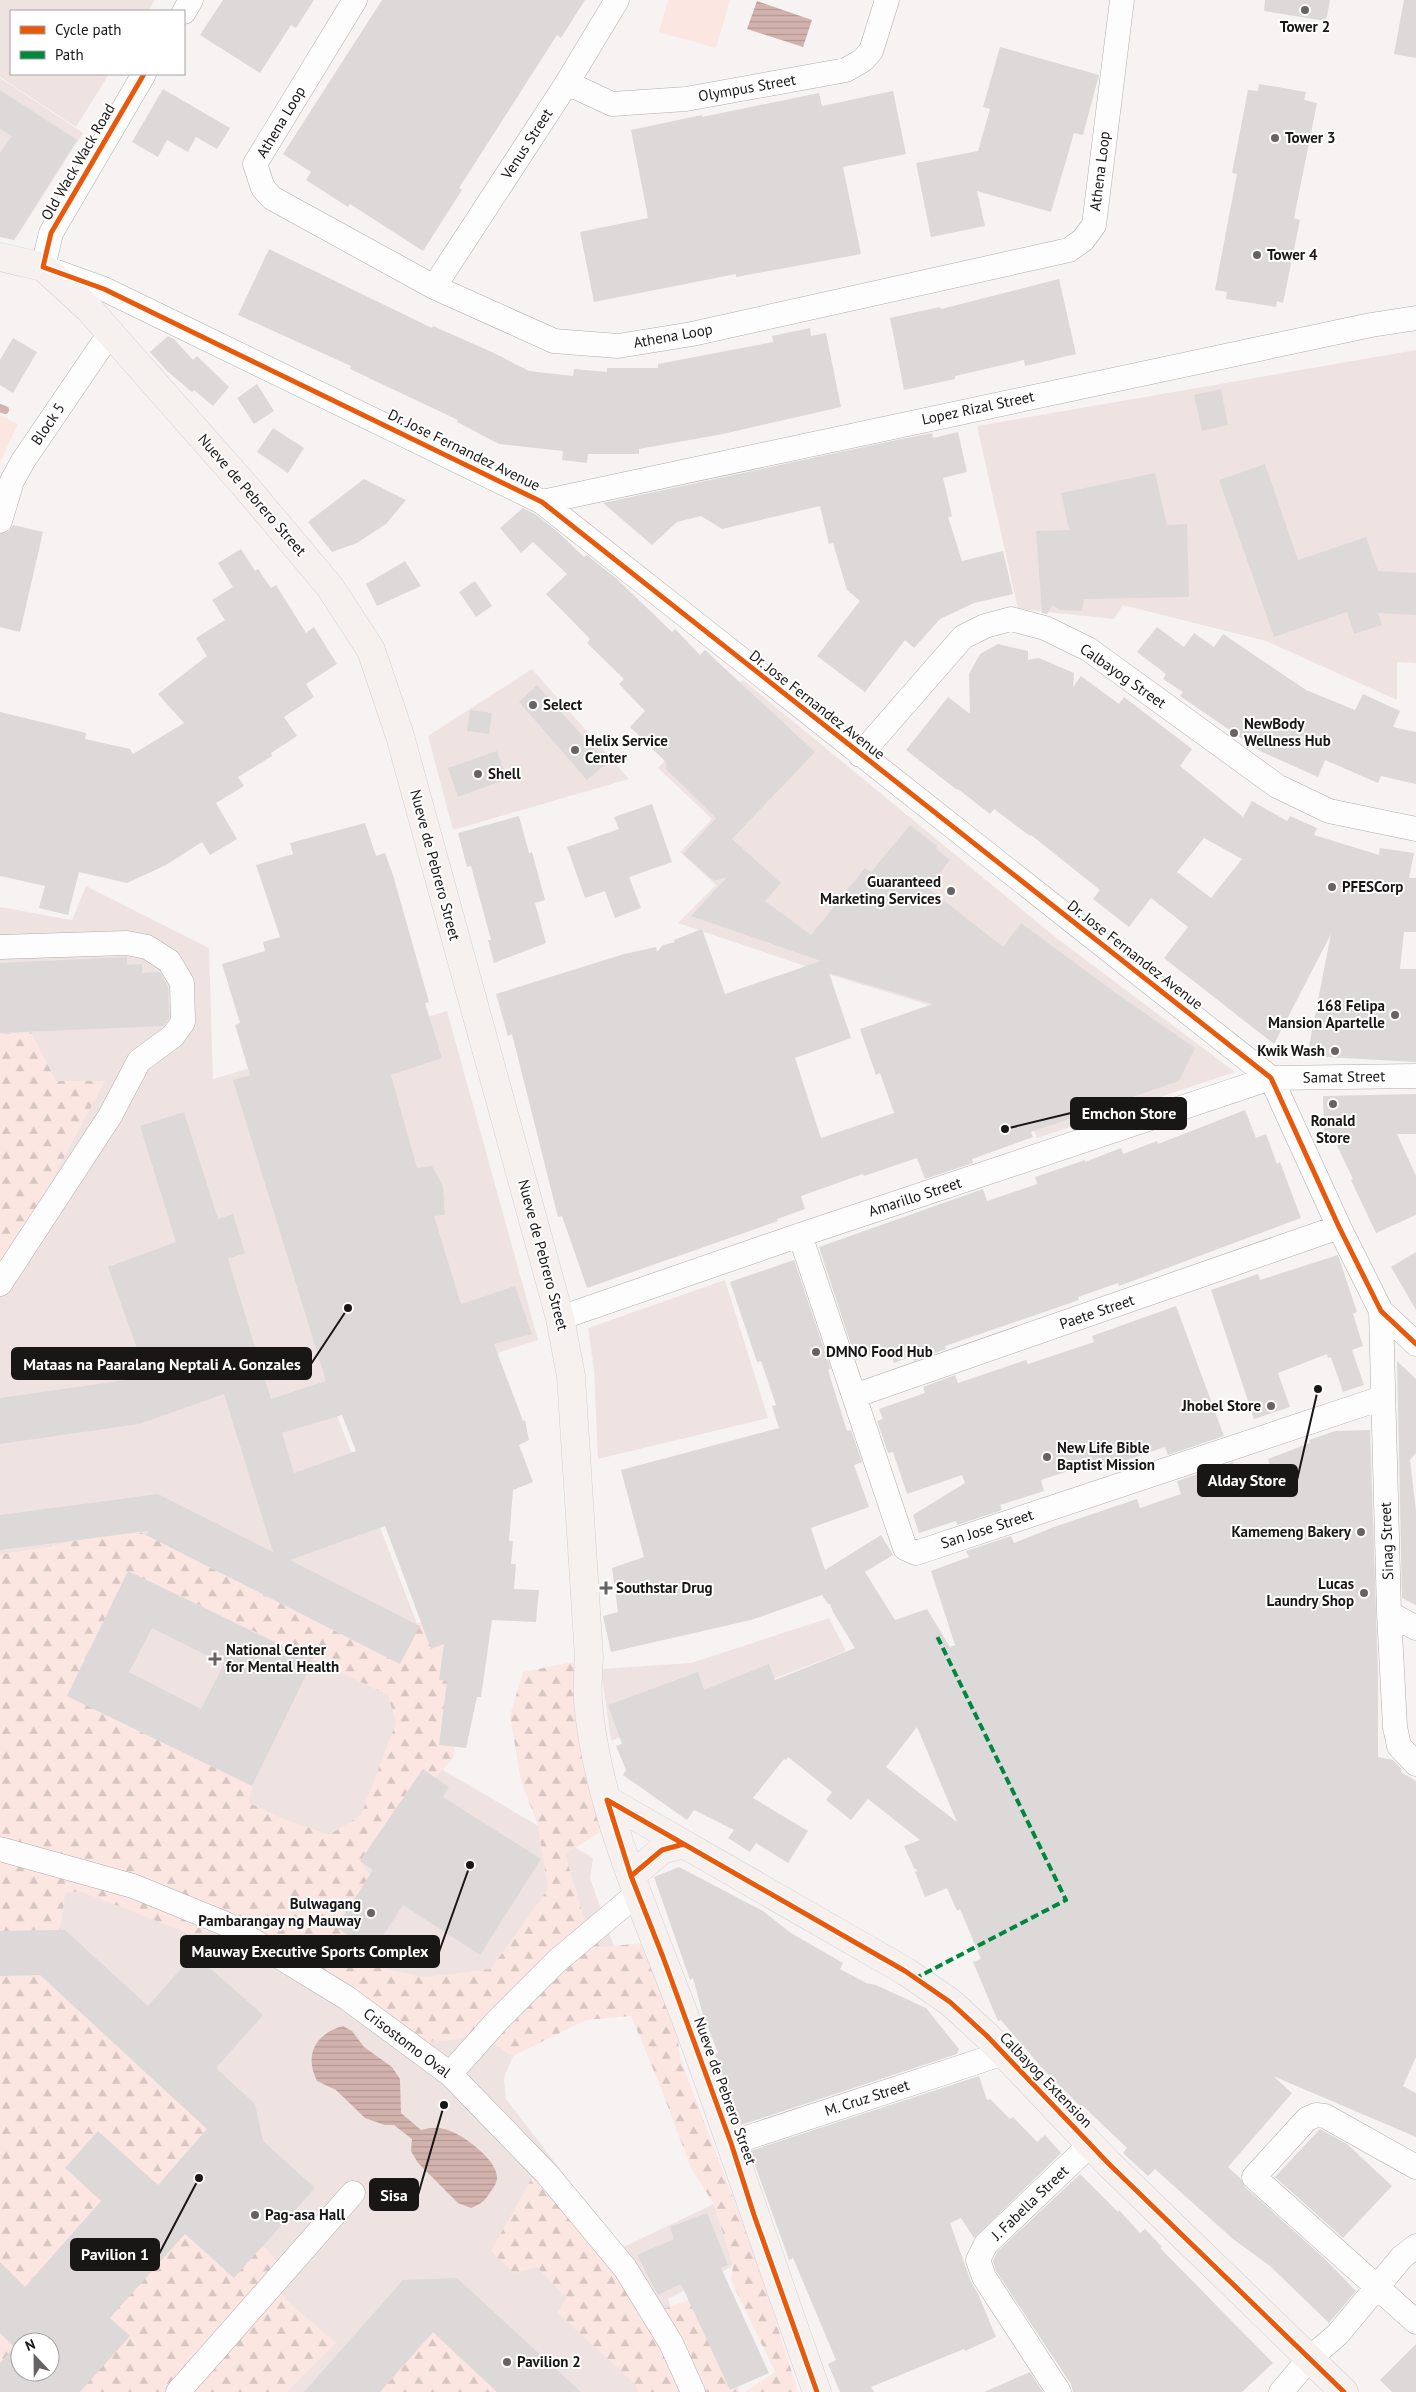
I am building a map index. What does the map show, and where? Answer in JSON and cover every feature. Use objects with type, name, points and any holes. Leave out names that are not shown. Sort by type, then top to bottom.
[{"type":"main road","name":"Nueve de Pebrero Street","points":[[0,257],[43,267],[89,309],[246,487],[330,587],[371,650],[402,744],[560,1318],[571,1376],[589,1658],[588,1701],[607,1800],[637,1892],[731,2143],[817,2392]]},
{"type":"main road","name":"Calbayog Extension","points":[[607,1800],[905,1971],[950,2002],[1004,2053],[1090,2145],[1344,2392]]},
{"type":"main road","points":[[637,1892],[662,1850],[684,1844]]},
{"type":"street","name":"Athena Loop","points":[[355,0],[255,164],[263,188],[272,198],[434,287],[554,341],[618,346],[692,334],[1069,250],[1083,240],[1094,226],[1122,0]]},
{"type":"street","name":"Venus Street","points":[[434,287],[567,83],[617,0]]},
{"type":"street","name":"Olympus Street","points":[[567,83],[612,104],[686,99],[846,70],[863,60],[871,51],[888,0]]},
{"type":"street","name":"Old Wack Wack Road","points":[[43,267],[51,233],[143,75]]},
{"type":"street","name":"Dr. Jose Fernandez Avenue","points":[[43,267],[104,289],[542,502],[1271,1078],[1339,1227],[1381,1311],[1416,1344]]},
{"type":"street","name":"Lopez Rizal Street","points":[[542,502],[1028,397],[1221,358],[1371,324],[1416,318]]},
{"type":"street","name":"Block 5","points":[[0,521],[12,481],[23,461],[110,333]]},
{"type":"street","name":"Calbayog Street","points":[[860,755],[963,637],[985,626],[1011,619],[1045,628],[1088,649],[1277,786],[1329,811],[1416,829]]},
{"type":"street","points":[[0,948],[127,943],[147,947],[169,961],[182,983],[183,1022],[173,1036],[139,1061],[110,1116],[0,1284]]},
{"type":"street","name":"Samat Street","points":[[1271,1078],[1416,1076]]},
{"type":"street","name":"Amarillo Street","points":[[560,1318],[800,1235],[1271,1078]]},
{"type":"street","name":"Paete Street","points":[[854,1396],[1339,1227]]},
{"type":"street","name":"San Jose Street","points":[[800,1235],[905,1548],[916,1553],[1382,1398]]},
{"type":"street","name":"Sinag Street","points":[[1381,1311],[1389,1613],[1395,1727],[1399,1746],[1416,1764]]},
{"type":"street","points":[[1389,1613],[1416,1628]]},
{"type":"street","name":"Crisostomo Oval","points":[[0,1849],[133,1886],[226,1924],[347,1998],[455,2078],[547,2174],[625,2268],[671,2343],[693,2392]]},
{"type":"street","points":[[455,2078],[497,2022],[558,1960],[637,1892]]},
{"type":"street","name":"M. Cruz Street","points":[[731,2143],[1004,2053]]},
{"type":"street","points":[[1416,2167],[1325,2116],[1316,2115],[1307,2119],[1254,2176],[1416,2322]]},
{"type":"street","name":"J. Fabella Street","points":[[1059,2392],[984,2277],[978,2260],[986,2244],[1090,2145]]},
{"type":"street","points":[[178,2392],[353,2193]]},
{"type":"street","points":[[1281,2392],[1309,2359],[1338,2334],[1402,2257],[1416,2246]]},
{"type":"shaded area","points":[[0,0],[155,0],[149,10],[10,10],[10,75],[108,75],[76,127],[0,77]]},
{"type":"shaded area","points":[[757,1],[812,20],[803,47],[747,29]]},
{"type":"shaded area","points":[[0,78],[83,133],[16,238],[0,235]]},
{"type":"shaded area","points":[[1416,350],[1416,663],[1397,662],[1397,700],[1266,641],[1123,605],[1114,619],[1018,609],[977,426]]},
{"type":"shaded area","points":[[532,669],[629,779],[453,830],[428,736]]},
{"type":"shaded area","points":[[743,680],[1054,936],[1235,1072],[1037,1138],[991,1024],[834,976],[678,923],[716,885],[680,852],[712,819],[658,768]]},
{"type":"shaded area","name":"National Center for Mental Health","points":[[86,886],[209,948],[213,1079],[447,1011],[538,1340],[333,1405],[444,1694],[414,1753],[593,1858],[590,1878],[632,1998],[586,2006],[513,2056],[504,2078],[506,2099],[621,2248],[714,2204],[733,2266],[668,2299],[696,2392],[0,2392],[0,907],[72,920]]},
{"type":"shaded area","points":[[725,1280],[768,1418],[598,1459],[594,1370],[588,1328]]},
{"type":"shaded area","points":[[829,1618],[846,1651],[611,1741],[601,1669],[691,1663]]},
{"type":"shaded area","points":[[343,2026],[352,2031],[364,2047],[392,2067],[400,2079],[401,2113],[421,2130],[441,2128],[459,2135],[476,2147],[491,2162],[497,2177],[494,2186],[482,2202],[471,2208],[458,2203],[418,2163],[411,2151],[412,2139],[394,2125],[385,2125],[365,2118],[336,2090],[317,2081],[312,2063],[312,2054],[315,2047],[325,2034]]},
{"type":"green space","points":[[668,0],[730,0],[716,48],[659,32]]},
{"type":"green space","points":[[0,415],[18,424],[0,462]]},
{"type":"green space","points":[[31,1032],[56,1081],[105,1081],[41,1201],[0,1263],[0,1034]]},
{"type":"green space","points":[[136,1530],[400,1664],[416,1624],[447,1612],[454,1689],[454,1757],[435,1778],[422,1770],[360,1861],[370,1875],[336,1927],[389,1970],[425,1977],[491,1969],[548,1889],[538,1825],[521,1781],[510,1715],[523,1672],[573,1662],[584,1684],[610,1826],[565,1854],[585,1922],[600,1947],[645,1943],[674,2005],[680,2058],[757,2261],[798,2392],[745,2392],[775,2372],[731,2280],[733,2266],[714,2204],[691,2168],[631,2016],[586,2020],[513,2056],[476,2033],[454,2040],[421,2042],[304,1964],[252,1925],[190,1934],[80,1891],[65,1893],[60,1930],[0,1931],[0,1555]],"holes":[[[128,1571],[388,1695],[396,1723],[361,1815],[329,1835],[279,1817],[249,1803],[252,1786],[67,1696]]]},
{"type":"green space","points":[[40,1975],[207,2129],[180,2160],[218,2197],[276,2260],[269,2277],[285,2299],[336,2343],[287,2392],[0,2392],[0,1976]]},
{"type":"green space","points":[[533,2176],[663,2309],[694,2298],[740,2392],[638,2392],[636,2385],[557,2312],[567,2298],[537,2267],[514,2273],[491,2251]]},
{"type":"green space","points":[[433,2332],[497,2392],[380,2392]]},
{"type":"building","points":[[223,0],[314,0],[296,28],[291,25],[260,73],[200,35]]},
{"type":"building","points":[[382,0],[585,0],[561,38],[557,35],[459,188],[462,190],[423,251],[350,204],[348,207],[306,180],[311,172],[283,154]]},
{"type":"building","name":"Tower 2","points":[[1265,0],[1330,0],[1326,21],[1264,11]]},
{"type":"building","points":[[1404,0],[1416,0],[1416,58],[1394,54]]},
{"type":"building","points":[[1000,47],[1099,75],[1083,135],[1074,133],[1051,212],[977,191],[985,226],[931,237],[916,163],[978,151],[990,109],[983,107]]},
{"type":"building","points":[[1259,84],[1306,92],[1304,100],[1317,103],[1294,218],[1300,220],[1283,303],[1277,301],[1276,307],[1226,299],[1227,292],[1215,290],[1237,174],[1232,173],[1248,90],[1258,91]]},
{"type":"building","points":[[163,89],[230,128],[217,149],[196,137],[188,152],[167,140],[158,157],[132,142]]},
{"type":"building","points":[[0,90],[77,140],[14,240],[0,237],[0,153],[12,136],[0,129]]},
{"type":"building","points":[[893,91],[906,154],[843,167],[861,254],[736,277],[736,274],[594,302],[580,232],[648,218],[631,130],[819,93],[822,106]]},
{"type":"building","points":[[269,249],[432,328],[433,326],[494,353],[529,371],[573,376],[574,369],[607,372],[607,368],[658,368],[658,364],[773,342],[772,336],[810,328],[811,336],[826,333],[841,407],[723,434],[639,449],[639,454],[588,454],[587,463],[562,460],[563,451],[499,444],[457,422],[458,420],[350,369],[351,366],[238,315]]},
{"type":"building","points":[[1059,279],[1076,354],[1025,366],[1024,360],[955,376],[955,379],[904,390],[890,318],[940,307],[941,309]]},
{"type":"building","points":[[168,336],[174,339],[193,360],[197,356],[229,387],[213,406],[194,390],[192,392],[167,371],[150,352]]},
{"type":"building","points":[[13,338],[37,352],[13,393],[0,385],[0,360]]},
{"type":"building","points":[[257,384],[274,411],[254,424],[237,398]]},
{"type":"building","points":[[1221,389],[1228,425],[1202,431],[1194,395]]},
{"type":"building","points":[[273,428],[304,448],[288,473],[257,452]]},
{"type":"building","points":[[958,432],[967,472],[943,478],[952,516],[948,517],[962,561],[1003,551],[1013,594],[974,603],[940,619],[914,648],[905,640],[865,692],[817,656],[860,601],[847,590],[833,543],[829,544],[820,506],[722,529],[701,516],[677,522],[652,545],[603,503],[932,433],[933,438]]},
{"type":"building","points":[[1265,464],[1298,560],[1366,537],[1378,571],[1416,573],[1416,615],[1378,613],[1382,625],[1354,634],[1347,612],[1274,637],[1219,480]]},
{"type":"building","points":[[1155,473],[1167,525],[1187,524],[1189,597],[1084,599],[1082,611],[1060,610],[1053,605],[1047,614],[1042,613],[1036,531],[1069,530],[1061,493]]},
{"type":"building","points":[[364,479],[406,500],[386,524],[357,543],[332,552],[308,522]]},
{"type":"building","points":[[523,508],[535,514],[558,532],[584,557],[587,555],[618,580],[672,632],[675,629],[700,655],[705,650],[815,752],[732,839],[781,883],[765,901],[811,935],[865,868],[871,872],[910,825],[937,846],[936,849],[950,860],[928,888],[1003,947],[1021,923],[1113,991],[1195,1048],[1179,1081],[1031,1132],[1033,1137],[972,1159],[973,1163],[925,1179],[917,1158],[864,1176],[863,1174],[801,1196],[805,1209],[777,1219],[778,1221],[587,1288],[562,1216],[558,1217],[512,1034],[508,1036],[496,994],[624,954],[656,947],[657,952],[663,945],[675,942],[674,940],[702,929],[725,994],[821,961],[691,916],[727,877],[714,881],[683,854],[716,818],[666,769],[666,762],[630,727],[645,711],[619,684],[624,679],[587,643],[590,639],[546,594],[567,574],[533,542],[521,553],[500,528]],"holes":[[[829,973],[933,1004],[860,1029],[876,1075],[880,1073],[894,1113],[821,1138],[795,1058],[851,1038]]]},
{"type":"building","points":[[13,525],[43,532],[20,632],[0,627],[0,534],[9,531]]},
{"type":"building","points":[[241,549],[255,571],[258,569],[271,588],[276,585],[306,633],[314,627],[337,664],[306,684],[314,697],[284,717],[297,736],[271,753],[272,756],[238,777],[244,786],[216,803],[237,839],[210,855],[202,842],[166,865],[127,883],[79,872],[68,915],[39,908],[45,886],[0,876],[0,712],[86,733],[85,739],[130,749],[133,754],[184,723],[158,694],[207,656],[196,638],[225,620],[212,600],[233,587],[218,563]]},
{"type":"building","points":[[405,561],[421,586],[377,606],[366,584]]},
{"type":"building","points":[[475,581],[492,606],[476,617],[459,592]]},
{"type":"building","points":[[1157,627],[1184,647],[1194,633],[1214,647],[1223,634],[1306,690],[1355,710],[1363,694],[1400,711],[1393,727],[1416,732],[1416,784],[1381,776],[1378,783],[1325,760],[1318,777],[1260,751],[1180,696],[1183,692],[1163,679],[1166,674],[1137,652]]},
{"type":"building","points":[[998,644],[1028,651],[1028,660],[1039,658],[1074,673],[1073,687],[1081,676],[1119,704],[1124,697],[1192,749],[1180,766],[1243,817],[1252,801],[1287,821],[1290,816],[1317,828],[1314,835],[1379,855],[1380,848],[1414,853],[1409,878],[1416,878],[1416,932],[1404,932],[1400,969],[1416,969],[1416,1062],[1307,1056],[1331,934],[1274,1044],[1164,958],[1188,927],[1151,898],[1129,927],[1093,899],[1100,890],[1031,835],[994,809],[990,814],[906,750],[948,697],[970,714],[969,674],[980,654]],"holes":[[[1204,838],[1242,859],[1211,898],[1177,872]]]},
{"type":"building","points":[[537,685],[607,763],[587,780],[519,702]]},
{"type":"building","points":[[470,710],[492,713],[489,734],[467,731]]},
{"type":"building","name":"Shell","points":[[497,751],[507,779],[458,797],[448,768]]},
{"type":"building","points":[[652,804],[672,862],[629,877],[641,908],[615,918],[605,891],[585,898],[567,847],[619,829],[614,817]]},
{"type":"building","points":[[519,816],[529,853],[532,852],[545,900],[535,903],[546,943],[494,963],[488,940],[491,940],[471,866],[467,867],[458,833]]},
{"type":"building","points":[[365,823],[376,856],[385,853],[429,1002],[425,1003],[442,1058],[391,1075],[417,1168],[432,1166],[443,1186],[445,1215],[434,1216],[461,1304],[515,1286],[532,1334],[494,1344],[523,1421],[525,1420],[529,1440],[519,1445],[533,1482],[513,1490],[509,1541],[513,1541],[511,1564],[516,1564],[514,1589],[539,1590],[536,1622],[492,1620],[481,1697],[477,1697],[466,1748],[439,1745],[447,1681],[439,1680],[444,1644],[431,1649],[385,1526],[290,1560],[420,1626],[400,1664],[146,1535],[148,1531],[0,1550],[0,1515],[158,1494],[273,1552],[224,1394],[139,1424],[0,1444],[0,1398],[147,1377],[108,1267],[176,1242],[140,1126],[184,1112],[218,1219],[233,1214],[245,1253],[228,1259],[271,1399],[326,1381],[233,1080],[250,1075],[235,1025],[240,1023],[222,964],[265,951],[263,942],[280,937],[256,865],[293,854],[290,843]],"holes":[[[342,1415],[356,1451],[294,1473],[282,1433]]]},
{"type":"building","points":[[127,957],[127,965],[142,964],[142,973],[160,972],[168,987],[169,1018],[163,1026],[0,1033],[0,963]]},
{"type":"building","points":[[1416,1094],[1416,1134],[1397,1134],[1416,1176],[1416,1215],[1376,1233],[1331,1133],[1324,1133],[1323,1096]]},
{"type":"building","points":[[1245,1110],[1256,1138],[1266,1134],[1277,1164],[1280,1162],[1301,1218],[1119,1286],[1118,1283],[1078,1297],[1079,1300],[945,1346],[946,1349],[914,1361],[912,1356],[894,1363],[888,1348],[856,1360],[819,1247],[983,1189],[987,1201],[1037,1184],[1035,1177],[1085,1160],[1085,1162],[1121,1148],[1123,1154],[1157,1141],[1158,1144]]},
{"type":"building","points":[[1416,1252],[1416,1310],[1391,1267]]},
{"type":"building","points":[[1338,1255],[1357,1312],[1353,1314],[1363,1346],[1352,1350],[1364,1385],[1343,1392],[1331,1357],[1328,1358],[1327,1354],[1278,1373],[1290,1407],[1254,1419],[1211,1290],[1258,1274],[1260,1280]]},
{"type":"building","points":[[794,1260],[831,1369],[828,1370],[847,1431],[851,1430],[862,1462],[854,1465],[869,1507],[811,1528],[825,1570],[881,1535],[893,1555],[865,1572],[895,1620],[927,1609],[950,1647],[955,1645],[931,1571],[969,1557],[966,1551],[1011,1536],[1014,1543],[1054,1527],[1137,1499],[1140,1508],[1181,1494],[1177,1481],[1233,1462],[1239,1477],[1270,1466],[1268,1459],[1310,1443],[1309,1440],[1335,1431],[1370,1430],[1378,1674],[1378,1757],[1393,1760],[1401,1768],[1401,1772],[1416,1781],[1416,2057],[1403,2086],[1416,2093],[1416,2137],[1273,2076],[1292,2093],[1228,2167],[1241,2179],[1245,2187],[1324,2258],[1356,2291],[1329,2323],[1270,2266],[1233,2239],[1155,2169],[1148,2176],[1123,2153],[1127,2148],[1082,2105],[1080,2106],[1042,2068],[1001,2020],[998,2021],[973,1962],[981,1959],[960,1909],[957,1911],[947,1888],[925,1897],[915,1872],[918,1871],[914,1868],[904,1846],[920,1840],[868,1799],[851,1820],[826,1800],[832,1792],[788,1757],[786,1760],[784,1759],[753,1798],[808,1831],[788,1863],[756,1843],[750,1852],[728,1838],[734,1830],[694,1810],[687,1820],[623,1775],[626,1770],[616,1746],[622,1744],[608,1705],[698,1672],[704,1690],[769,1664],[775,1680],[855,1648],[830,1604],[822,1595],[751,1620],[611,1652],[603,1616],[618,1612],[612,1568],[644,1557],[621,1470],[779,1428],[772,1406],[776,1405],[761,1361],[757,1362],[730,1282]],"holes":[[[917,1727],[957,1822],[886,1767]]]},
{"type":"building","points":[[1176,1306],[1224,1436],[1168,1455],[1165,1447],[1092,1472],[1090,1464],[1041,1480],[1044,1491],[1000,1505],[1002,1510],[957,1525],[956,1521],[919,1533],[913,1515],[965,1483],[962,1475],[907,1494],[893,1452],[888,1453],[877,1421],[883,1419],[879,1409],[925,1393],[923,1387],[955,1375],[958,1383],[1026,1360],[1028,1364],[1094,1342],[1092,1336]]},
{"type":"building","points":[[1397,1361],[1416,1379],[1416,1453],[1410,1460],[1416,1511],[1416,1605],[1402,1598]]},
{"type":"building","points":[[128,1571],[313,1661],[252,1786],[67,1696]],"holes":[[[152,1628],[224,1664],[201,1709],[129,1672]]]},
{"type":"building","points":[[423,1769],[449,1787],[443,1797],[541,1859],[480,1955],[403,1905],[373,1951],[336,1927],[373,1870],[360,1861]]},
{"type":"building","points":[[679,1867],[763,1911],[791,1933],[843,1963],[840,1969],[866,1983],[876,1985],[926,2008],[959,2049],[957,2054],[741,2125],[715,2054],[718,2053],[703,2015],[693,1978],[690,1980],[654,1877]]},
{"type":"building","points":[[65,1930],[148,2006],[194,1954],[263,2015],[216,2068],[255,2104],[263,2141],[315,2188],[234,2278],[185,2234],[110,2318],[130,2336],[80,2392],[0,2392],[0,2363],[10,2352],[10,2382],[60,2382],[60,2332],[10,2332],[10,2343],[0,2333],[0,2262],[25,2287],[101,2201],[65,2168],[98,2131],[158,2185],[207,2129],[40,1975],[0,1976],[0,1931]]},
{"type":"building","points":[[979,2076],[987,2100],[990,2099],[1010,2119],[1013,2117],[1037,2142],[1045,2135],[1061,2153],[974,2238],[961,2218],[950,2223],[971,2282],[996,2337],[871,2387],[874,2392],[840,2392],[828,2364],[836,2360],[793,2258],[789,2260],[750,2151]]},
{"type":"building","points":[[1320,2129],[1347,2144],[1392,2186],[1343,2238],[1275,2177]]},
{"type":"building","points":[[1080,2174],[1118,2212],[1119,2210],[1140,2233],[1145,2229],[1162,2247],[1160,2248],[1273,2363],[1242,2392],[1073,2392],[1071,2384],[996,2271],[993,2261],[997,2252]]},
{"type":"building","points":[[707,2213],[728,2265],[721,2268],[769,2373],[730,2390],[681,2284],[658,2295],[637,2255],[674,2239],[670,2227]]},
{"type":"building","name":"Pavilion 2","points":[[457,2278],[581,2392],[497,2392],[433,2332],[380,2392],[304,2392],[403,2280]]},
{"type":"building","points":[[1416,2344],[1416,2392],[1392,2392],[1380,2380]]},
{"type":"building","points":[[1030,2372],[1043,2392],[984,2392]]},
{"type":"waterway","points":[[0,408],[5,410]]},
{"type":"marked path","points":[[914,1979],[1066,1900],[936,1634]]},
{"type":"cycle path","points":[[143,75],[51,233],[43,267],[104,289],[542,502],[1271,1078],[1339,1227],[1381,1311],[1416,1344]]},
{"type":"cycle path","points":[[607,1800],[905,1971],[950,2002],[987,2036],[1108,2163],[1344,2392]]},
{"type":"cycle path","points":[[607,1800],[631,1876],[663,1957],[731,2143],[754,2215],[817,2392]]},
{"type":"cycle path","points":[[631,1876],[662,1850],[684,1844]]},
{"type":"place","name":"Tower 2","points":[[1305,10]]},
{"type":"place","name":"Tower 3","points":[[1275,138]]},
{"type":"place","name":"Tower 4","points":[[1257,255]]},
{"type":"place","name":"Select","points":[[533,705]]},
{"type":"place","name":"NewBody Wellness Hub","points":[[1234,733]]},
{"type":"place","name":"Helix Service Center","points":[[575,750]]},
{"type":"place","name":"Shell","points":[[478,774]]},
{"type":"place","name":"PFESCorp","points":[[1332,887]]},
{"type":"place","name":"Guaranteed Marketing Services","points":[[951,891]]},
{"type":"place","name":"168 Felipa Mansion Apartelle","points":[[1395,1015]]},
{"type":"place","name":"Kwik Wash","points":[[1335,1051]]},
{"type":"place","name":"Ronald Store","points":[[1333,1104]]},
{"type":"place","name":"Emchon Store","points":[[1005,1129]]},
{"type":"place","name":"Mataas na Paaralang Neptali A. Gonzales","points":[[348,1308]]},
{"type":"place","name":"DMNO Food Hub","points":[[816,1352]]},
{"type":"place","name":"Alday Store","points":[[1318,1389]]},
{"type":"place","name":"Jhobel Store","points":[[1271,1406]]},
{"type":"place","name":"New Life Bible Baptist Mission","points":[[1047,1457]]},
{"type":"place","name":"Kamemeng Bakery","points":[[1361,1532]]},
{"type":"place","name":"Southstar Drug","points":[[606,1588]]},
{"type":"place","name":"Lucas Laundry Shop","points":[[1364,1593]]},
{"type":"place","name":"National Center for Mental Health","points":[[215,1659]]},
{"type":"place","name":"Mauway Executive Sports Complex","points":[[470,1865]]},
{"type":"place","name":"Bulwagang Pambarangay ng Mauway","points":[[371,1913]]},
{"type":"place","name":"Sisa","points":[[444,2105]]},
{"type":"place","name":"Pavilion 1","points":[[199,2178]]},
{"type":"place","name":"Pag-asa Hall","points":[[255,2215]]},
{"type":"place","name":"Pavilion 2","points":[[507,2362]]}]
